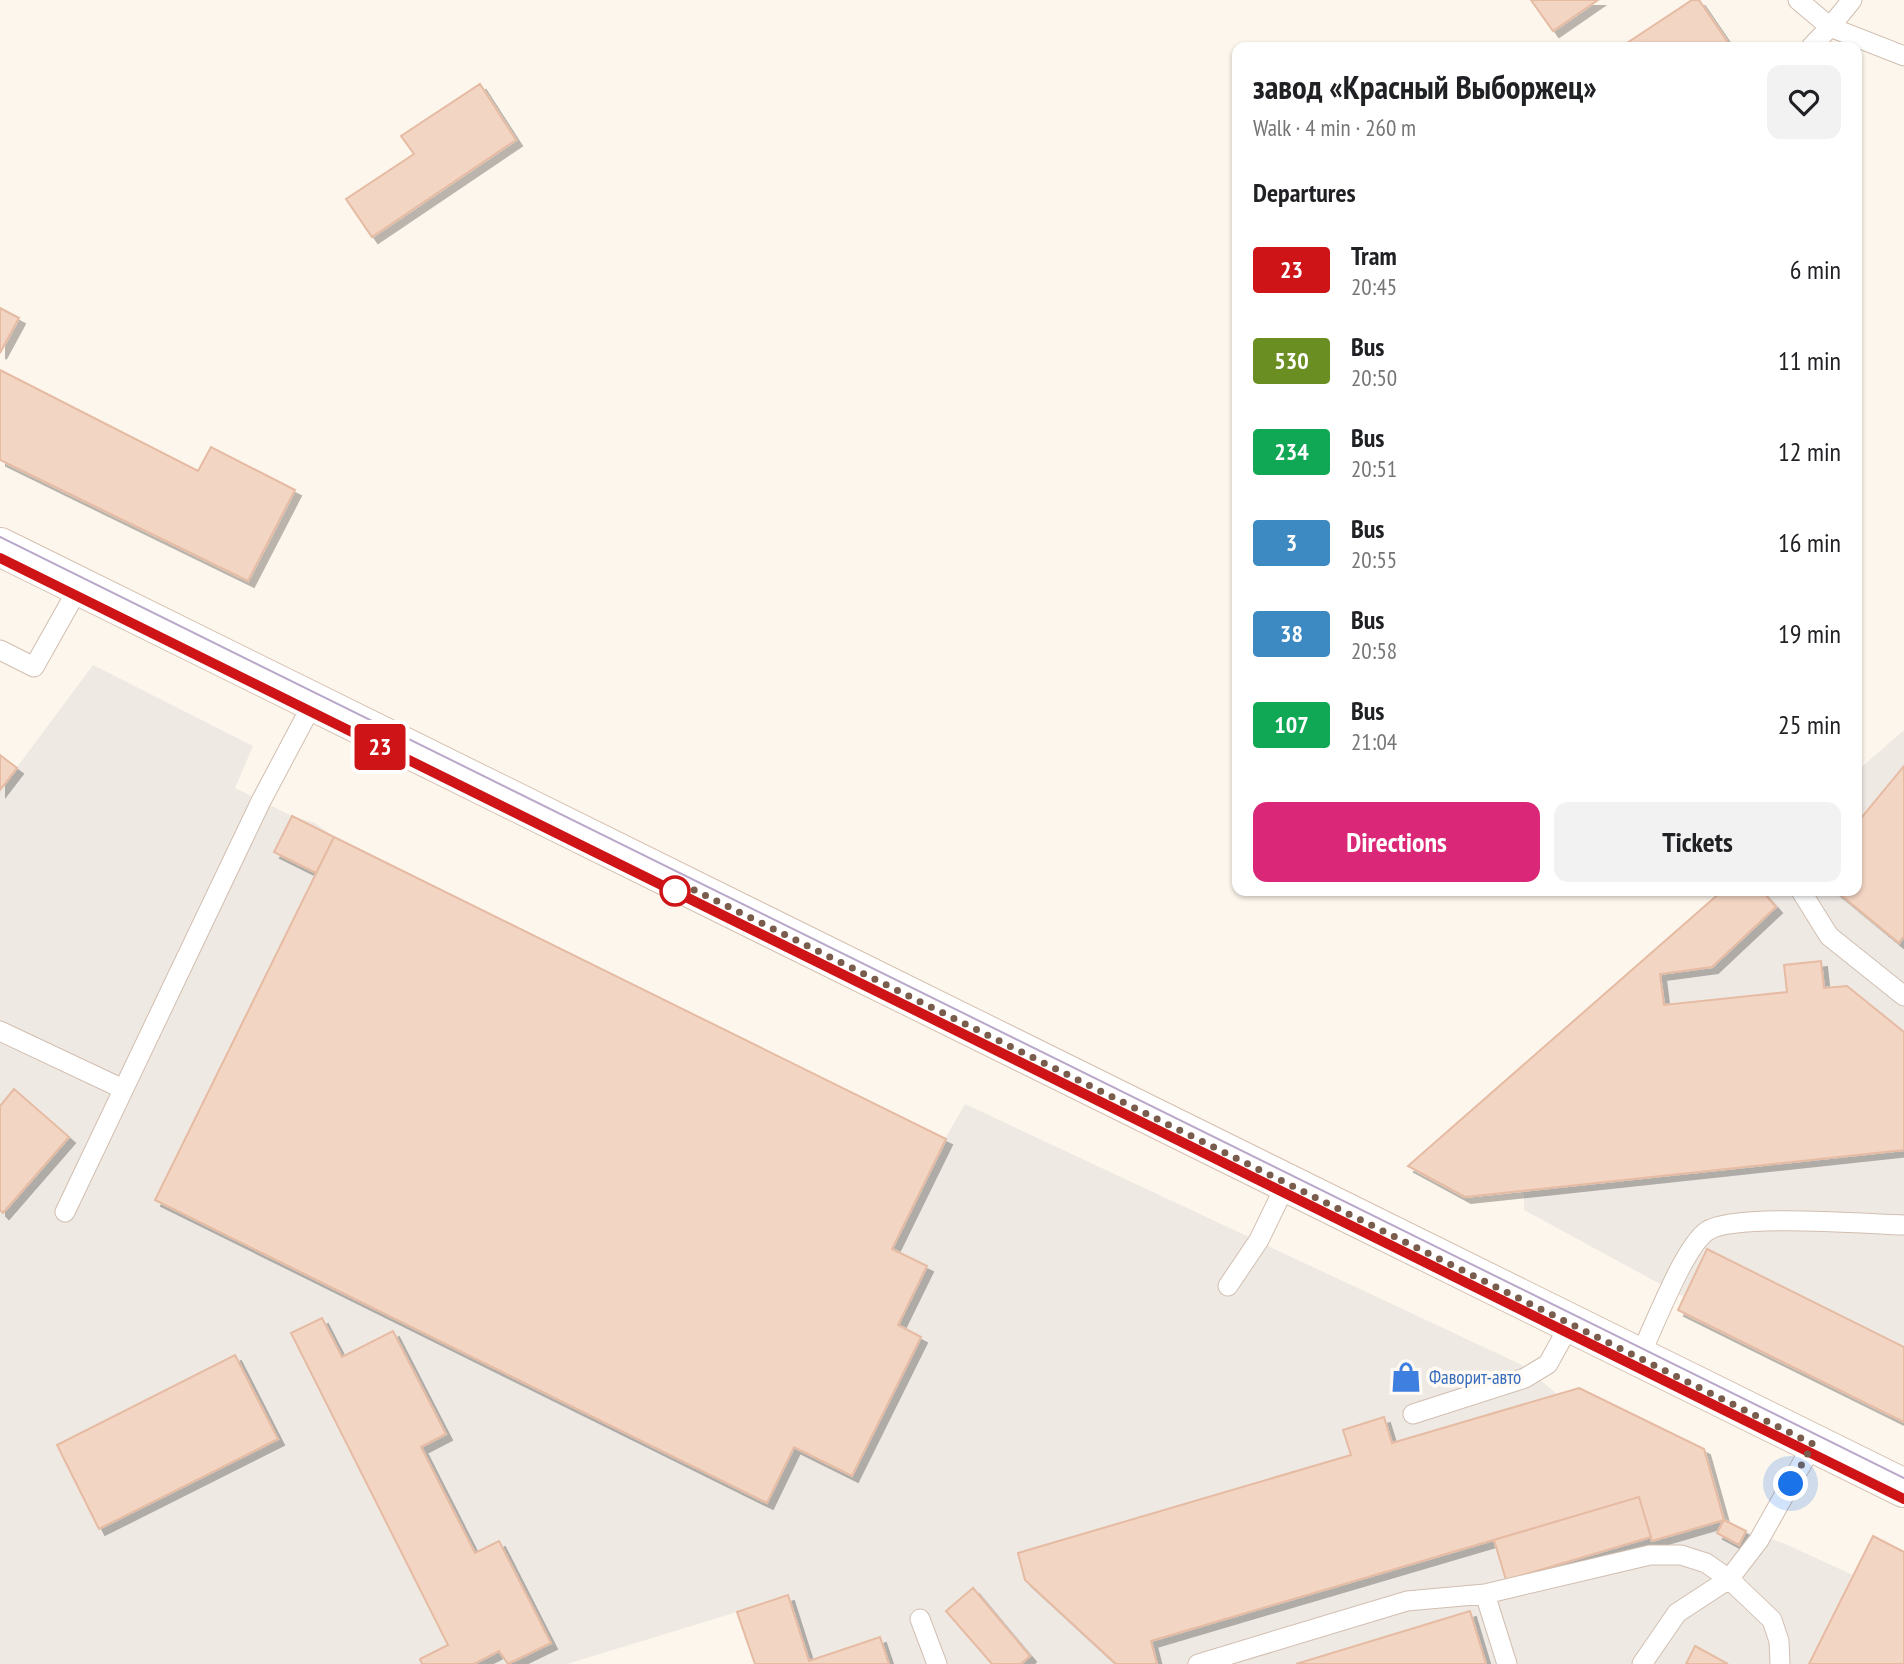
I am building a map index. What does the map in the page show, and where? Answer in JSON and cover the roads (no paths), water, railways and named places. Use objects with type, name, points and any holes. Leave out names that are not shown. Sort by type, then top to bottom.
[{"type":"main road","points":[[0,547],[1904,1488]]},
{"type":"lane","points":[[1798,0],[1830,27],[1904,56]]},
{"type":"lane","points":[[1816,42],[1852,0]]},
{"type":"lane","points":[[0,650],[34,667],[79,587]]},
{"type":"lane","points":[[65,1212],[261,801],[313,703]]},
{"type":"lane","points":[[1804,896],[1829,936],[1904,996]]},
{"type":"lane","points":[[0,1031],[123,1089]]},
{"type":"lane","points":[[1228,1286],[1259,1240],[1287,1181]]},
{"type":"lane","points":[[1639,1357],[1689,1252],[1708,1230],[1737,1222],[1904,1225]]},
{"type":"lane","points":[[1413,1414],[1525,1378],[1548,1364],[1570,1324]]},
{"type":"lane","points":[[1642,1664],[1677,1613],[1729,1579],[1759,1540],[1813,1444]]},
{"type":"lane","points":[[1198,1664],[1407,1601],[1485,1594],[1650,1555],[1681,1555],[1706,1563],[1729,1579],[1772,1620],[1779,1641],[1780,1664]]},
{"type":"lane","points":[[1485,1594],[1507,1664]]},
{"type":"lane","points":[[920,1619],[937,1664]]},
{"type":"tram line","points":[[0,537],[1904,1478]]},
{"type":"tram line","points":[[0,558],[1904,1499]]},
{"type":"tram line","name":"23","points":[[0,558],[330,723],[936,1018],[1904,1499]]},
{"type":"place","name":"Фаворит-авто","points":[[1406,1377]]}]
